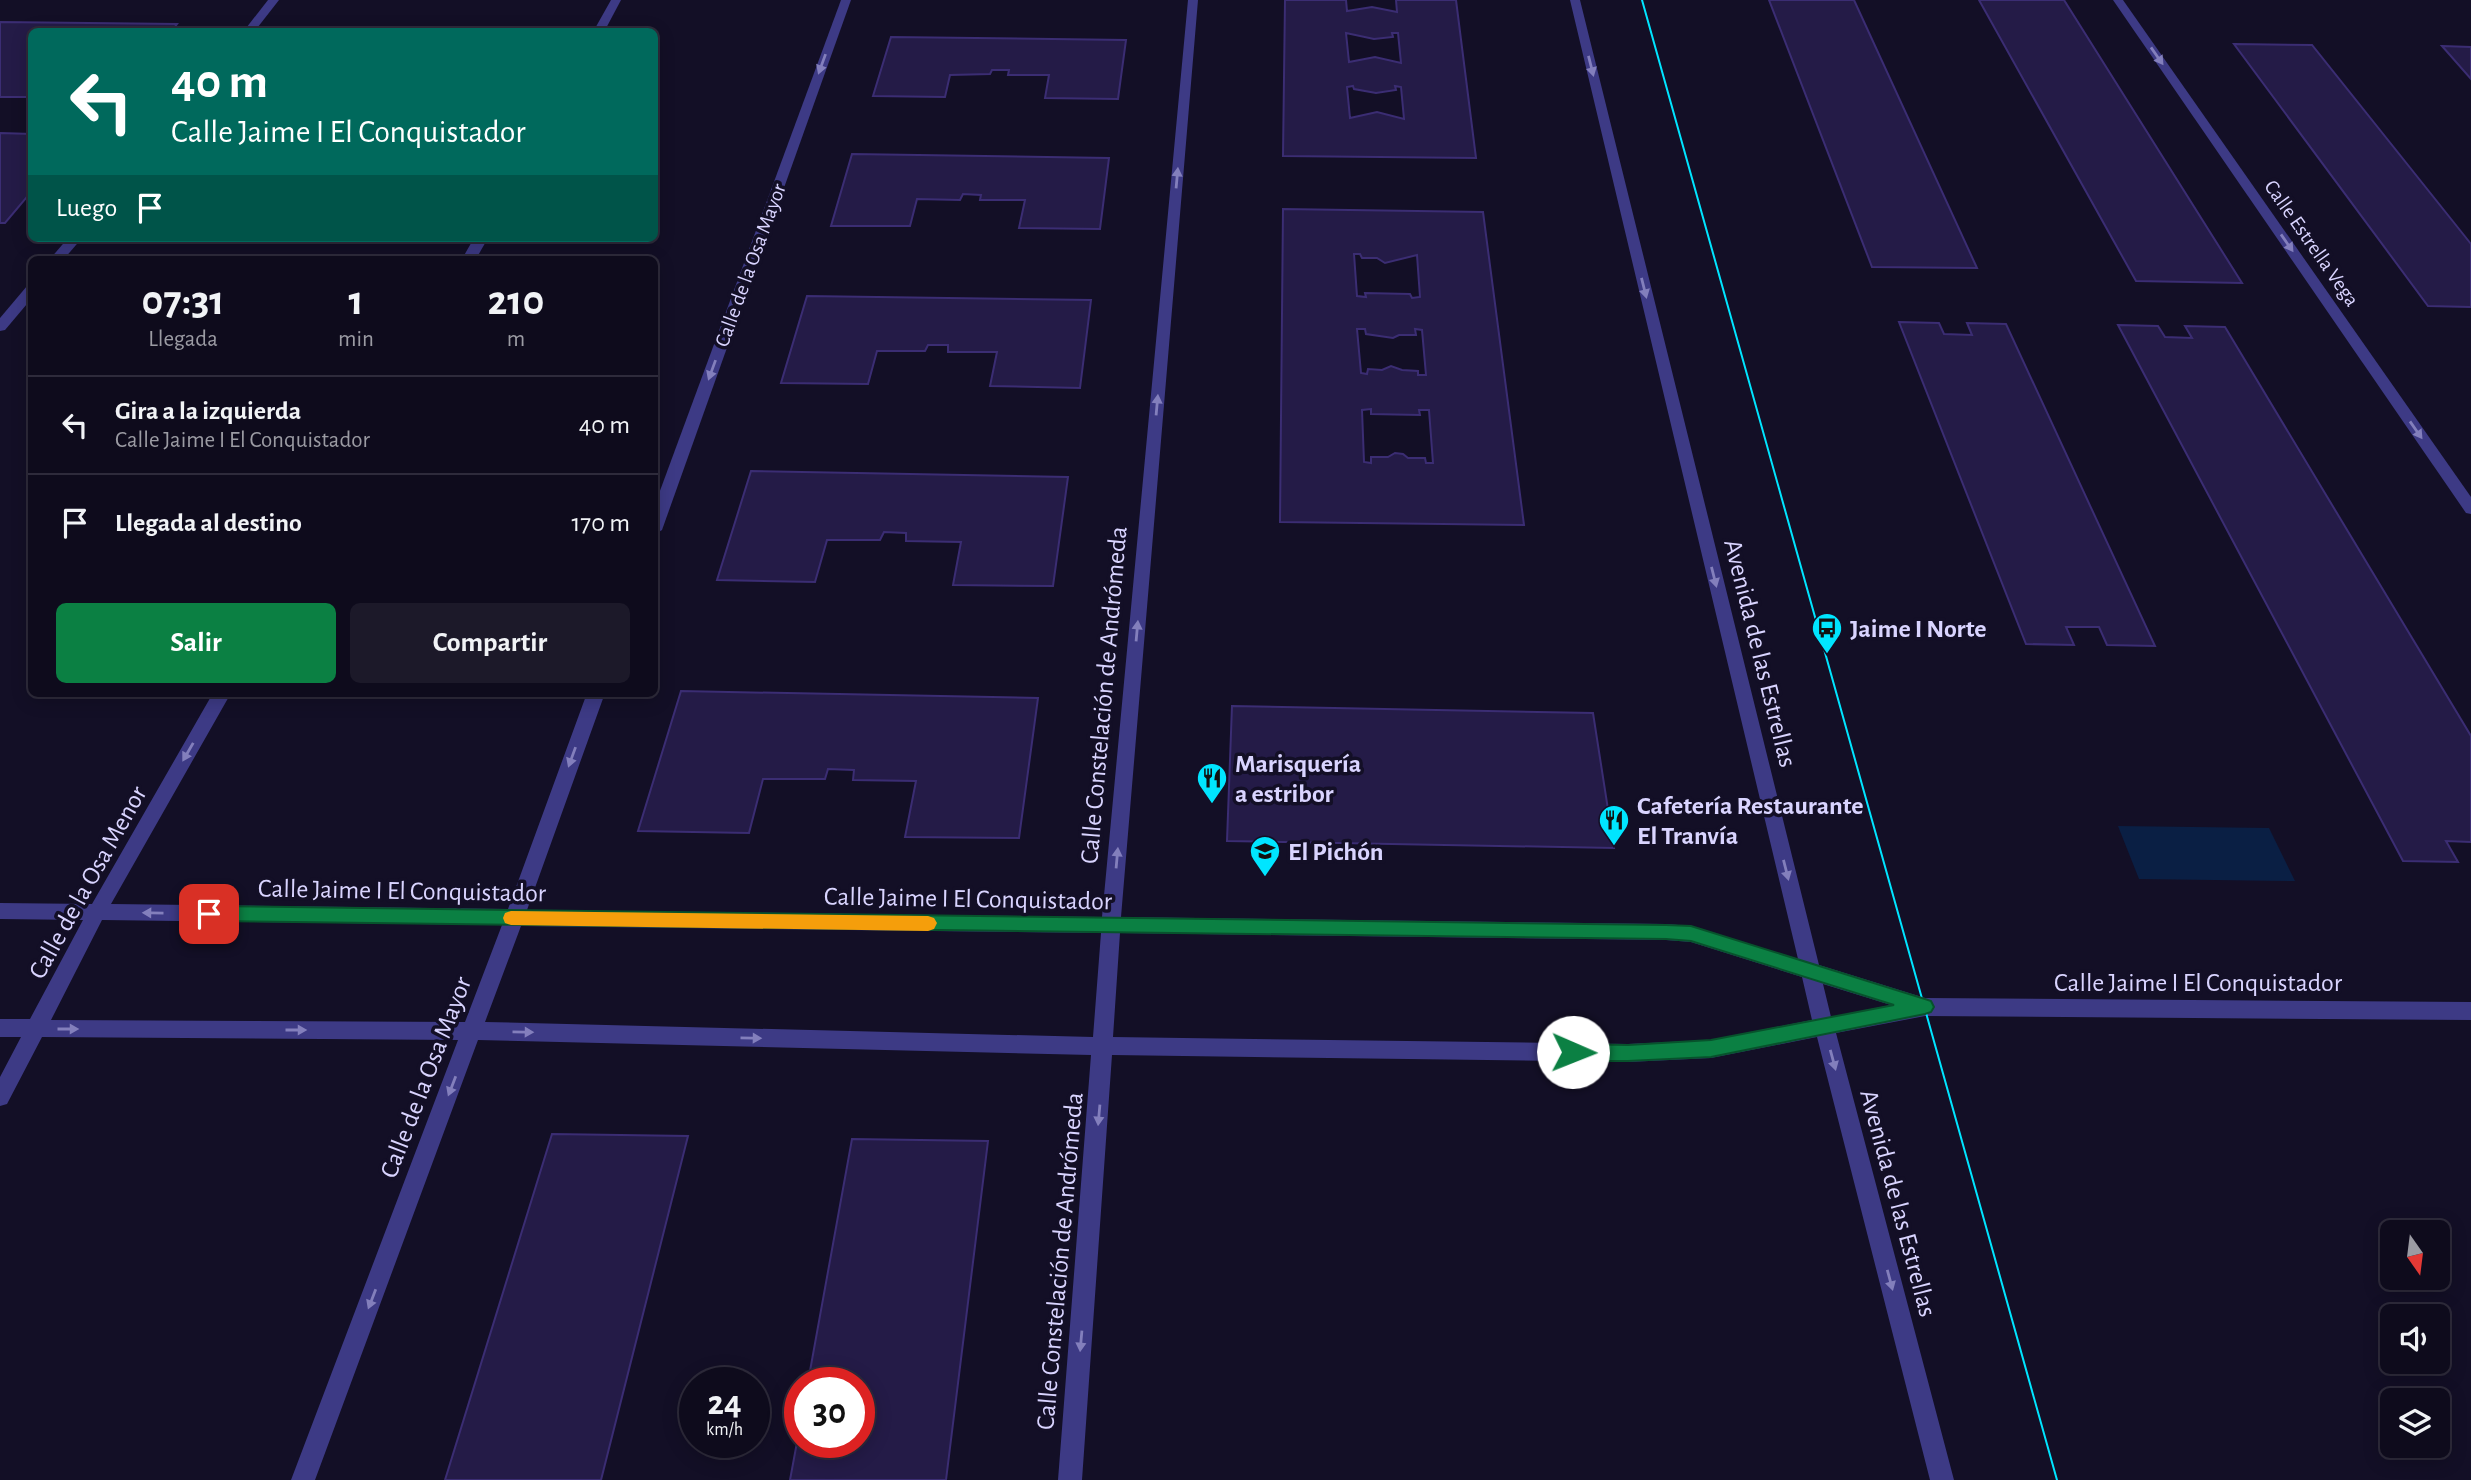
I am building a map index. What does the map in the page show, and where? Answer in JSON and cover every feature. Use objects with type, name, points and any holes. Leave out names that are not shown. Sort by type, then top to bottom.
[{"type":"street","points":[[251,28],[274,0]]},
{"type":"street","points":[[600,28],[616,0]]},
{"type":"street","name":"Calle de la Osa Mayor","points":[[658,519],[846,0]]},
{"type":"street","name":"Calle Constelación de Andrómeda","points":[[1070,1480],[1111,926],[1193,0]]},
{"type":"street","name":"Avenida de las Estrellas","points":[[1575,0],[1824,1027],[1942,1480]]},
{"type":"street","name":"Calle Estrella Vega","points":[[2119,0],[2471,509]]},
{"type":"street","points":[[60,256],[72,242]]},
{"type":"street","points":[[0,327],[28,294]]},
{"type":"street","name":"Calle de la Osa Menor","points":[[0,1097],[97,912],[220,697]]},
{"type":"street","name":"Calle de la Osa Mayor","points":[[303,1480],[595,697]]},
{"type":"street","name":"Calle Jaime I El Conquistador","points":[[0,911],[1678,933],[1691,934],[1925,1007]]},
{"type":"street","name":"Calle Jaime I El Conquistador","points":[[0,1028],[472,1031],[1104,1046],[1628,1053],[1711,1049],[1925,1007],[2471,1011]]},
{"type":"water","points":[[2118,826],[2269,828],[2295,881],[2139,879]]},
{"type":"building","points":[[1285,0],[1346,0],[1347,11],[1372,7],[1397,12],[1396,0],[1456,0],[1476,158],[1283,156]],"holes":[[[1346,33],[1374,39],[1393,37],[1392,33],[1398,33],[1401,63],[1375,57],[1349,62]],[[1353,86],[1354,89],[1376,93],[1396,90],[1395,86],[1401,87],[1404,119],[1377,112],[1350,118],[1347,87]]]},
{"type":"building","points":[[1769,0],[1854,0],[1977,268],[1872,267]]},
{"type":"building","points":[[1979,0],[2064,0],[2242,283],[2136,281]]},
{"type":"building","points":[[0,22],[177,24],[174,28],[28,28],[28,97],[0,97]]},
{"type":"building","points":[[891,37],[1126,40],[1118,99],[1045,98],[1049,75],[1008,75],[1009,70],[992,70],[990,74],[950,75],[945,97],[873,96]]},
{"type":"building","points":[[2234,44],[2312,45],[2471,244],[2471,307],[2428,306]]},
{"type":"building","points":[[2442,46],[2471,47],[2471,79]]},
{"type":"building","points":[[0,133],[28,134],[28,196],[5,223],[0,223]]},
{"type":"building","points":[[852,154],[1109,158],[1100,229],[1019,228],[1025,200],[980,200],[981,195],[963,194],[960,200],[917,199],[910,226],[831,226]]},
{"type":"building","points":[[1283,209],[1483,212],[1524,525],[1280,522]],"holes":[[[1354,254],[1360,254],[1362,258],[1377,258],[1385,263],[1417,255],[1420,297],[1412,298],[1410,294],[1365,293],[1366,297],[1357,296]],[[1357,329],[1365,329],[1366,334],[1393,338],[1399,335],[1416,335],[1415,329],[1422,330],[1426,375],[1391,366],[1382,370],[1368,369],[1367,374],[1361,373]],[[1371,409],[1371,414],[1420,415],[1419,410],[1429,410],[1433,463],[1426,463],[1425,458],[1408,458],[1395,453],[1388,457],[1371,457],[1371,463],[1364,462],[1362,410]]]},
{"type":"building","points":[[807,296],[1091,300],[1080,388],[990,386],[997,352],[948,352],[948,345],[928,345],[925,351],[877,351],[868,384],[781,383]]},
{"type":"building","points":[[1899,322],[1939,323],[1944,334],[1972,335],[1967,323],[2006,324],[2155,646],[2107,645],[2099,627],[2066,627],[2074,645],[2026,644]]},
{"type":"building","points":[[2118,325],[2158,326],[2165,337],[2192,338],[2185,326],[2225,327],[2471,736],[2471,842],[2446,841],[2458,862],[2403,861]]},
{"type":"building","points":[[751,471],[1068,477],[1053,586],[953,585],[961,542],[906,541],[906,533],[884,532],[880,540],[827,540],[815,582],[717,580]]},
{"type":"building","points":[[681,691],[1038,698],[1019,838],[905,837],[916,781],[853,780],[854,770],[828,769],[825,779],[763,779],[749,833],[638,831]]},
{"type":"building","points":[[1232,706],[1593,713],[1614,848],[1227,841]]},
{"type":"building","points":[[552,1134],[688,1136],[601,1480],[445,1480]]},
{"type":"building","points":[[852,1139],[988,1141],[946,1480],[790,1480],[794,1458],[875,1458],[875,1367],[811,1367]]},
{"type":"tram line","points":[[1642,0],[2057,1480]]},
{"type":"slow traffic","points":[[511,918],[928,923]]},
{"type":"place","name":"Jaime I Norte","points":[[1827,655]]},
{"type":"place","name":"Marisquería a estribor","points":[[1212,805]]},
{"type":"place","name":"Cafetería Restaurante El Tranvía","points":[[1614,847]]},
{"type":"place","name":"El Pichón","points":[[1265,878]]},
{"type":"route","points":[[209,914],[1666,932],[1691,934],[1925,1007],[1711,1049],[1628,1053],[1573,1052]]}]
